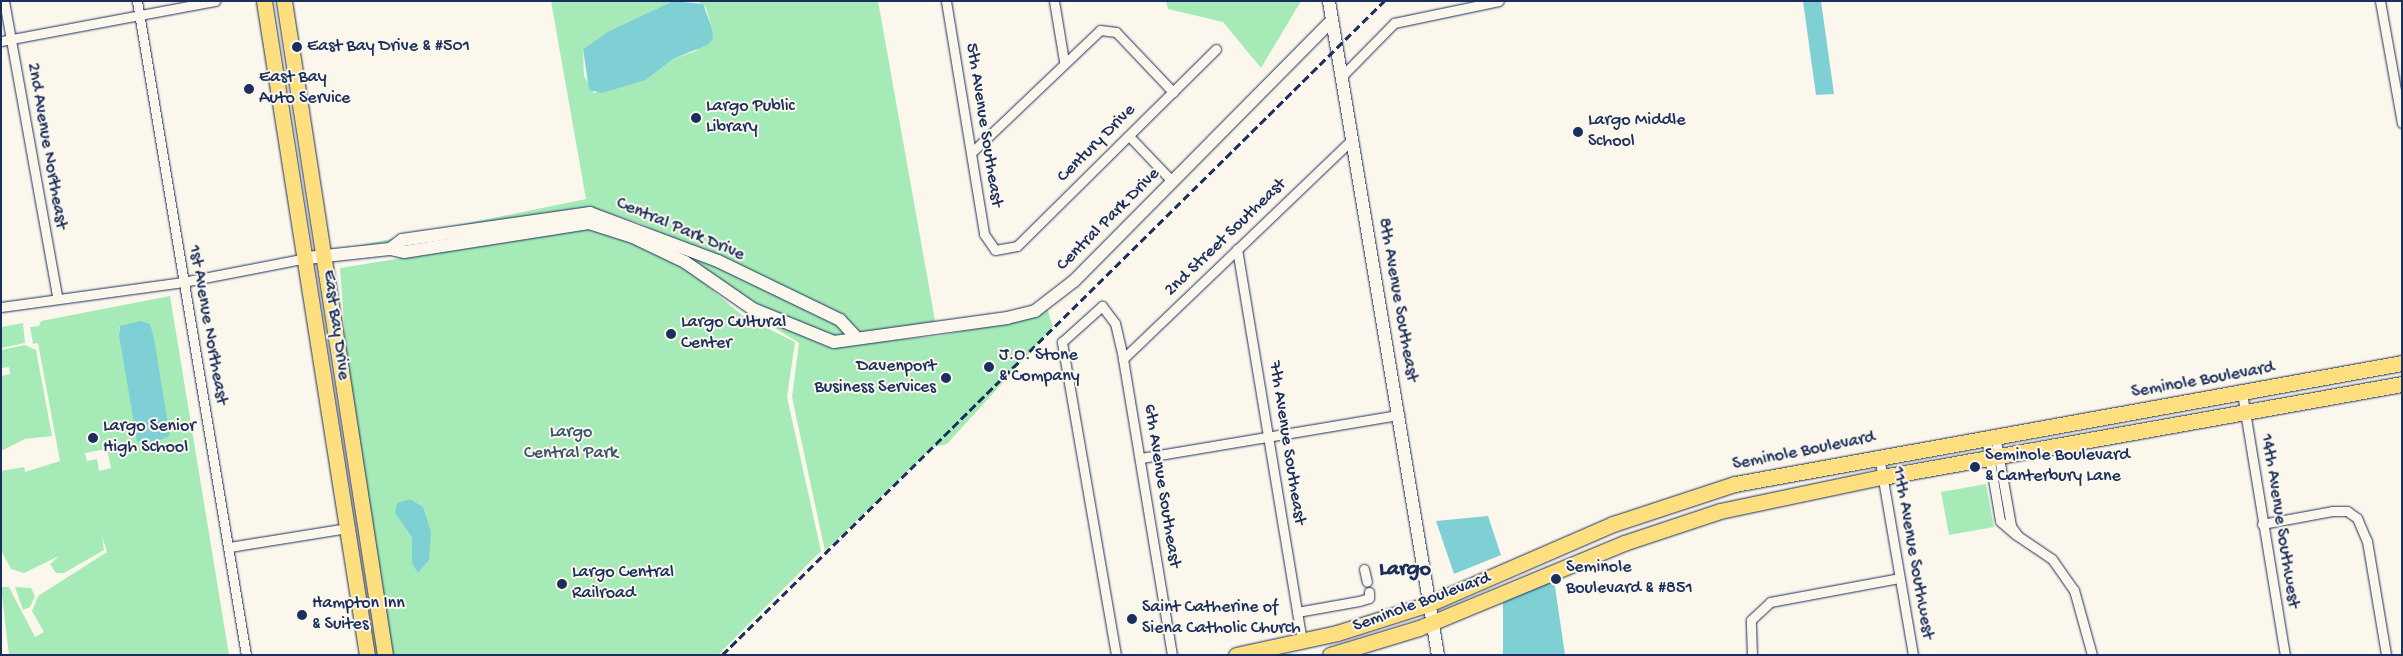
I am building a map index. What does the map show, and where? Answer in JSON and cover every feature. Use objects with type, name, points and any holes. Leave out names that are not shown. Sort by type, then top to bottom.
[{"type":"main road","name":"East Bay Drive","points":[[264,1],[307,258],[367,655]]},
{"type":"main road","name":"East Bay Drive","points":[[284,1],[385,655]]},
{"type":"main road","name":"Seminole Boulevard","points":[[1236,655],[1302,642],[1430,604],[1656,507],[1754,480],[2402,363]]},
{"type":"main road","name":"Seminole Boulevard","points":[[1330,655],[1433,623],[1673,525],[1771,498],[2402,384]]},
{"type":"street","name":"2nd Avenue Northeast","points":[[4,1],[6,40],[56,296]]},
{"type":"street","name":"1st Avenue Northeast","points":[[137,1],[246,655]]},
{"type":"street","points":[[6,40],[215,1]]},
{"type":"street","name":"5th Avenue Southeast","points":[[946,1],[984,234],[995,250]]},
{"type":"street","points":[[1054,1],[1064,61]]},
{"type":"street","name":"8th Avenue Southeast","points":[[1329,1],[1438,655]]},
{"type":"street","points":[[1341,77],[1394,23],[1499,1]]},
{"type":"street","points":[[2380,1],[2402,123]]},
{"type":"street","name":"Central Park Drive","points":[[307,258],[390,249],[404,252],[589,223],[633,237],[685,262],[753,308],[806,332],[834,342],[855,336],[914,334],[1034,311],[1074,281],[1332,20]]},
{"type":"street","points":[[971,153],[1064,61],[1100,30],[1116,32],[1173,92]]},
{"type":"street","name":"Century Drive","points":[[995,250],[1016,246],[1216,49]]},
{"type":"street","points":[[1129,136],[1172,181]]},
{"type":"street","name":"2nd Street Southeast","points":[[1123,360],[1351,140]]},
{"type":"street","name":"Central Park Drive","points":[[390,249],[402,240],[590,213],[718,261],[840,320],[855,336]]},
{"type":"street","name":"7th Avenue Southeast","points":[[1237,250],[1302,642]]},
{"type":"street","points":[[1,307],[56,296],[183,282],[307,258]]},
{"type":"street","name":"6th Avenue Southeast","points":[[1116,655],[1062,342],[1102,306],[1115,323],[1123,360],[1141,458],[1172,655]]},
{"type":"street","name":"14th Avenue Southwest","points":[[2242,393],[2285,655]]},
{"type":"street","points":[[1141,458],[1399,415]]},
{"type":"street","points":[[1990,436],[1994,457],[2000,521],[2052,559],[2074,590],[2092,655]]},
{"type":"street","name":"11th Avenue Southwest","points":[[1879,456],[1913,655]]},
{"type":"street","points":[[2262,524],[2347,511],[2363,528],[2367,541],[2386,655]]},
{"type":"street","points":[[229,547],[347,528]]},
{"type":"street","points":[[1297,612],[1369,598],[1364,569]]},
{"type":"street","points":[[1752,655],[1751,620],[1770,602],[1900,578]]},
{"type":"green space","points":[[551,1],[673,1],[609,31],[583,49],[584,76],[594,93],[646,80],[673,59],[696,51],[712,28],[706,8],[698,1],[878,1],[936,326],[859,332],[639,223],[591,208],[328,252],[586,199]]},
{"type":"green space","points":[[1166,1],[1301,1],[1261,68],[1223,22],[1168,9]]},
{"type":"green space","points":[[589,217],[715,265],[836,324],[846,334],[834,337],[755,305]]},
{"type":"green space","name":"Largo Central Park","points":[[590,228],[660,253],[690,271],[743,316],[795,342],[787,397],[821,551],[718,655],[393,655],[347,364],[340,268]]},
{"type":"green space","name":"Largo Senior High School","points":[[170,296],[229,655],[9,655],[1,587],[9,587],[35,637],[44,632],[32,611],[38,596],[107,552],[102,536],[104,550],[64,573],[56,573],[50,564],[59,556],[24,573],[11,569],[1,550],[1,471],[24,467],[25,472],[60,461],[38,343],[33,344],[30,327],[39,326],[41,321]],"holes":[[[150,324],[170,436],[139,441],[119,327]],[[107,449],[111,468],[99,471],[97,459],[87,461],[85,453]]]},
{"type":"green space","points":[[733,302],[832,346],[938,336],[1009,322],[1047,308],[1053,327],[947,444],[933,447],[825,551],[792,397],[799,343]]},
{"type":"green space","points":[[23,323],[25,343],[1,348],[1,327]]},
{"type":"green space","points":[[25,345],[36,350],[52,436],[25,439],[1,451],[1,376],[10,374],[9,367],[1,368],[1,350]]},
{"type":"green space","points":[[1986,484],[1994,527],[1949,535],[1941,492]]},
{"type":"green space","points":[[15,587],[31,588],[35,596],[30,607],[23,610]]},
{"type":"water","points":[[673,1],[703,4],[712,28],[713,39],[707,45],[673,59],[646,80],[602,93],[589,90],[583,49],[609,31]]},
{"type":"water","points":[[1803,1],[1821,1],[1834,94],[1816,95]]},
{"type":"water","points":[[140,321],[150,324],[154,338],[170,436],[149,444],[137,441],[119,335],[120,326]]},
{"type":"water","points":[[410,499],[423,507],[431,532],[429,560],[418,573],[412,563],[412,537],[395,513],[397,503]]},
{"type":"water","points":[[1488,516],[1501,555],[1454,574],[1436,521]]},
{"type":"water","points":[[1554,580],[1565,655],[1503,655],[1503,602]]},
{"type":"railway","points":[[722,655],[1384,1]]},
{"type":"place","name":"East Bay Drive & #501","points":[[297,47]]},
{"type":"place","name":"East Bay Auto Service","points":[[249,89]]},
{"type":"place","name":"Largo Public Library","points":[[696,118]]},
{"type":"place","name":"Largo Middle School","points":[[1578,132]]},
{"type":"place","name":"Largo Cultural Center","points":[[671,334]]},
{"type":"place","name":"J.O. Stone & Company","points":[[989,367]]},
{"type":"place","name":"Davenport Business Services","points":[[946,378]]},
{"type":"place","name":"Largo Senior High School","points":[[93,438]]},
{"type":"place","name":"Seminole Boulevard & Canterbury Lane","points":[[1975,467]]},
{"type":"place","name":"Seminole Boulevard & #851","points":[[1556,579]]},
{"type":"place","name":"Largo Central Railroad","points":[[562,584]]},
{"type":"place","name":"Hampton Inn & Suites","points":[[302,615]]},
{"type":"place","name":"Saint Catherine of Siena Catholic Church","points":[[1132,619]]},
{"type":"district","name":"Largo","points":[[1405,571]]}]
